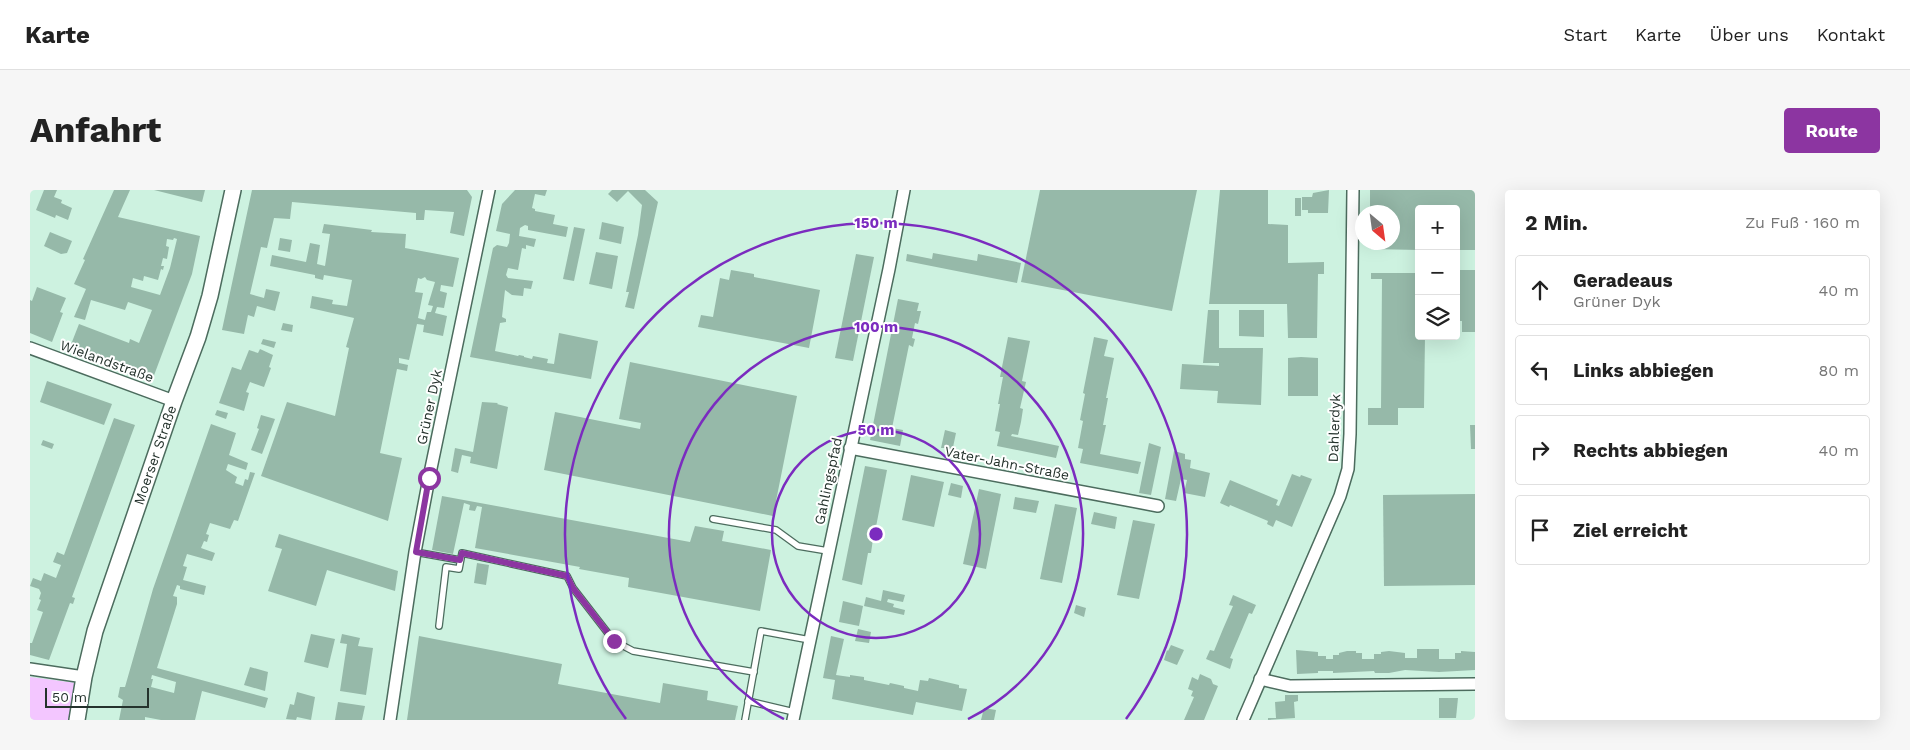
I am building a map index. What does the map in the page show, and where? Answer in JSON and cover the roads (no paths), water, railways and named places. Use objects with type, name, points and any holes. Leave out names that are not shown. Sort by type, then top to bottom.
[{"type":"main road","name":"Moerser Straße","points":[[77,720],[84,677],[100,614],[174,401],[198,338],[210,296],[233,190]]},
{"type":"street","name":"Grüner Dyk","points":[[390,720],[416,552],[489,190]]},
{"type":"street","name":"Gahlingspfad","points":[[794,716],[904,190]]},
{"type":"street","name":"Dahlerdyk","points":[[1243,720],[1340,496],[1348,469],[1353,190]]},
{"type":"street","name":"Wielandstraße","points":[[30,348],[174,401]]},
{"type":"street","name":"Vater-Jahn-Straße","points":[[850,448],[1158,506]]},
{"type":"street","points":[[30,669],[84,677]]},
{"type":"street","points":[[1260,680],[1290,686],[1475,684]]},
{"type":"lane","points":[[713,519],[776,530],[798,546],[828,551]]},
{"type":"lane","points":[[416,552],[460,560]]},
{"type":"lane","points":[[439,626],[446,567],[459,569],[462,553],[567,576],[573,588],[614,641],[632,651],[754,672]]},
{"type":"lane","points":[[745,720],[761,631],[810,640]]},
{"type":"lane","points":[[748,701],[794,716]]}]
